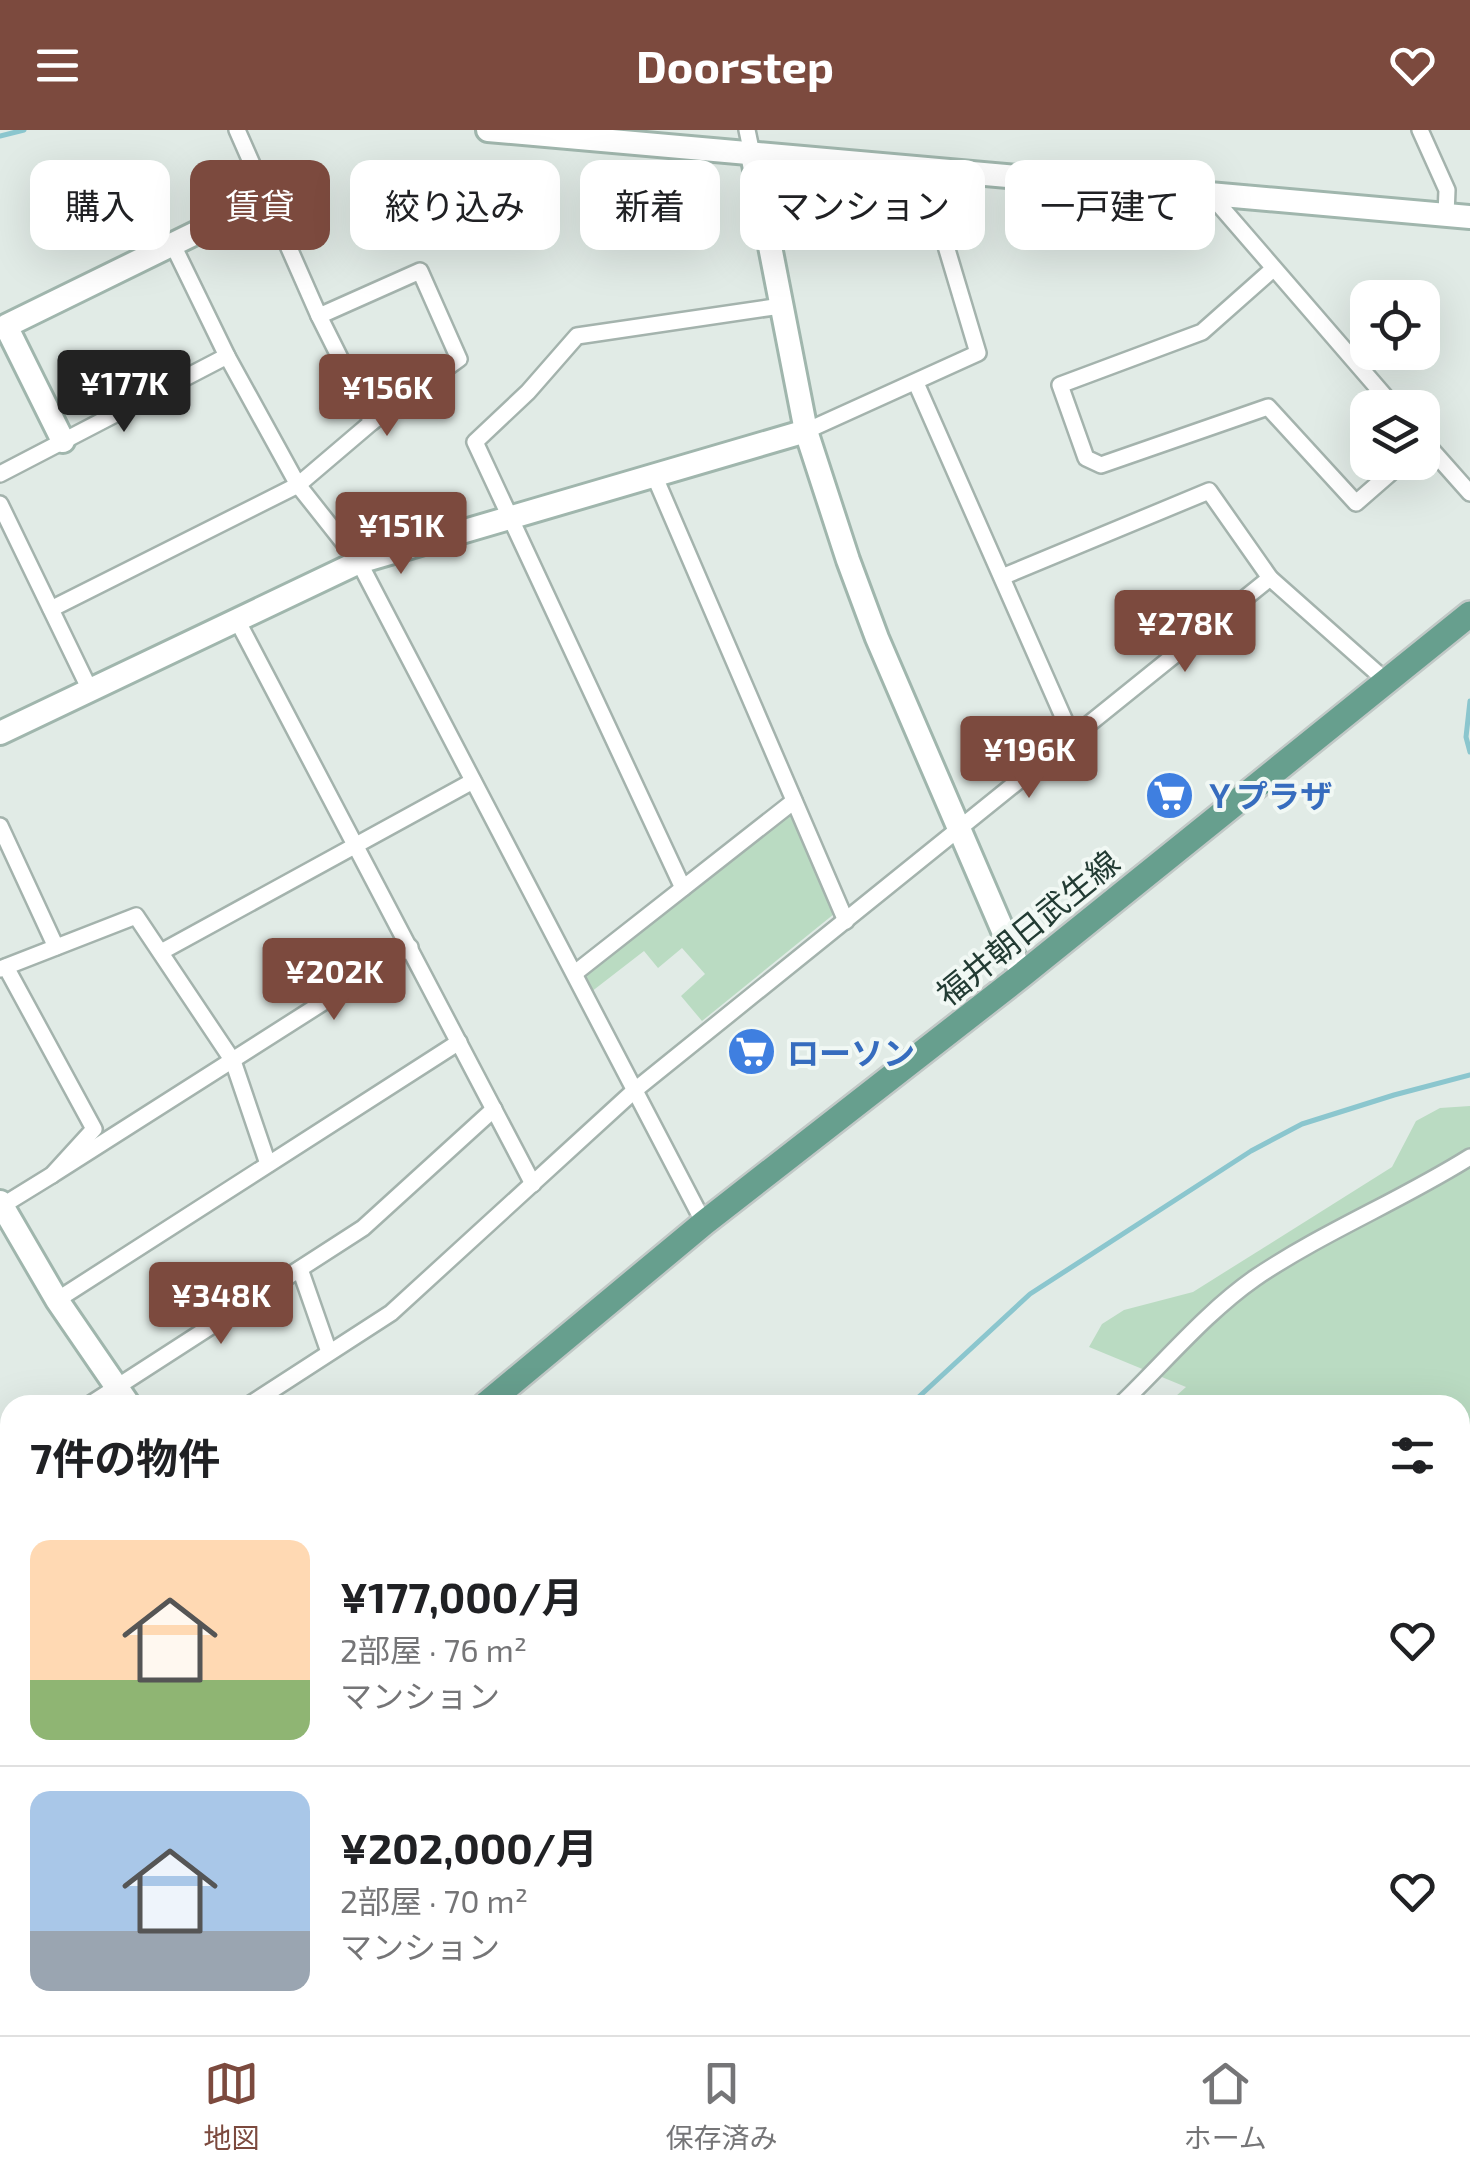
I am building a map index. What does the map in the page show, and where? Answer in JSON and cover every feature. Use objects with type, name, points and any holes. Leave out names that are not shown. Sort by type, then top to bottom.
[{"type":"main road","name":"福井朝日武生線","points":[[496,1395],[704,1223],[1022,975],[1470,614]]},
{"type":"street","points":[[237,130],[250,160]]},
{"type":"street","points":[[488,130],[825,160]]},
{"type":"street","points":[[748,130],[806,431],[861,600],[1022,975]]},
{"type":"street","points":[[1420,130],[1447,190],[1446,215]]},
{"type":"street","points":[[1215,194],[1470,218]]},
{"type":"street","points":[[1215,201],[1378,390]]},
{"type":"street","points":[[63,441],[6,326],[190,234]]},
{"type":"street","points":[[172,243],[227,356],[298,485],[359,562],[704,1223]]},
{"type":"street","points":[[290,250],[372,422]]},
{"type":"street","points":[[0,734],[359,562],[806,431],[978,353],[948,250]]},
{"type":"street","points":[[1273,269],[1202,332],[1060,384],[1086,458],[1101,465],[1268,406],[1356,502],[1382,480]]},
{"type":"street","points":[[51,609],[298,485],[372,422],[460,359],[420,270],[319,316]]},
{"type":"street","points":[[683,888],[474,442],[528,392],[577,336],[781,306]]},
{"type":"street","points":[[0,474],[227,356]]},
{"type":"street","points":[[916,383],[1072,736]]},
{"type":"street","points":[[1440,460],[1470,493]]},
{"type":"street","points":[[654,476],[846,921]]},
{"type":"street","points":[[1002,576],[1209,491],[1270,578],[1385,680]]},
{"type":"street","points":[[0,504],[90,690]]},
{"type":"street","points":[[264,1395],[391,1313],[636,1090],[1270,578]]},
{"type":"street","points":[[237,620],[533,1184]]},
{"type":"street","points":[[161,952],[473,781]]},
{"type":"street","points":[[575,973],[794,800]]},
{"type":"street","points":[[0,826],[56,947]]},
{"type":"street","points":[[52,1175],[94,1129],[3,968],[136,916],[233,1061],[268,1164]]},
{"type":"street","points":[[122,1395],[58,1300],[1,1205],[410,948]]},
{"type":"street","points":[[58,1300],[458,1042]]},
{"type":"street","points":[[124,1395],[363,1228],[494,1109]]},
{"type":"street","points":[[1130,1395],[1252,1280],[1312,1243],[1416,1192],[1470,1157]]},
{"type":"street","points":[[300,1269],[329,1352]]},
{"type":"green space","points":[[792,814],[834,914],[702,1021],[681,996],[705,974],[682,948],[658,968],[644,951],[591,992],[583,977]]},
{"type":"green space","points":[[1470,1106],[1470,1395],[1177,1395],[1186,1387],[1089,1347],[1102,1324],[1124,1310],[1193,1292],[1392,1167],[1416,1121],[1440,1108]]},
{"type":"waterway","points":[[0,136],[24,130]]},
{"type":"waterway","points":[[1470,701],[1466,737],[1470,752]]},
{"type":"waterway","points":[[921,1395],[1030,1294],[1251,1151],[1302,1124],[1470,1075]]},
{"type":"place","name":"Ｙプラザ","points":[[1169,795]]},
{"type":"place","name":"ローソン","points":[[752,1052]]}]
